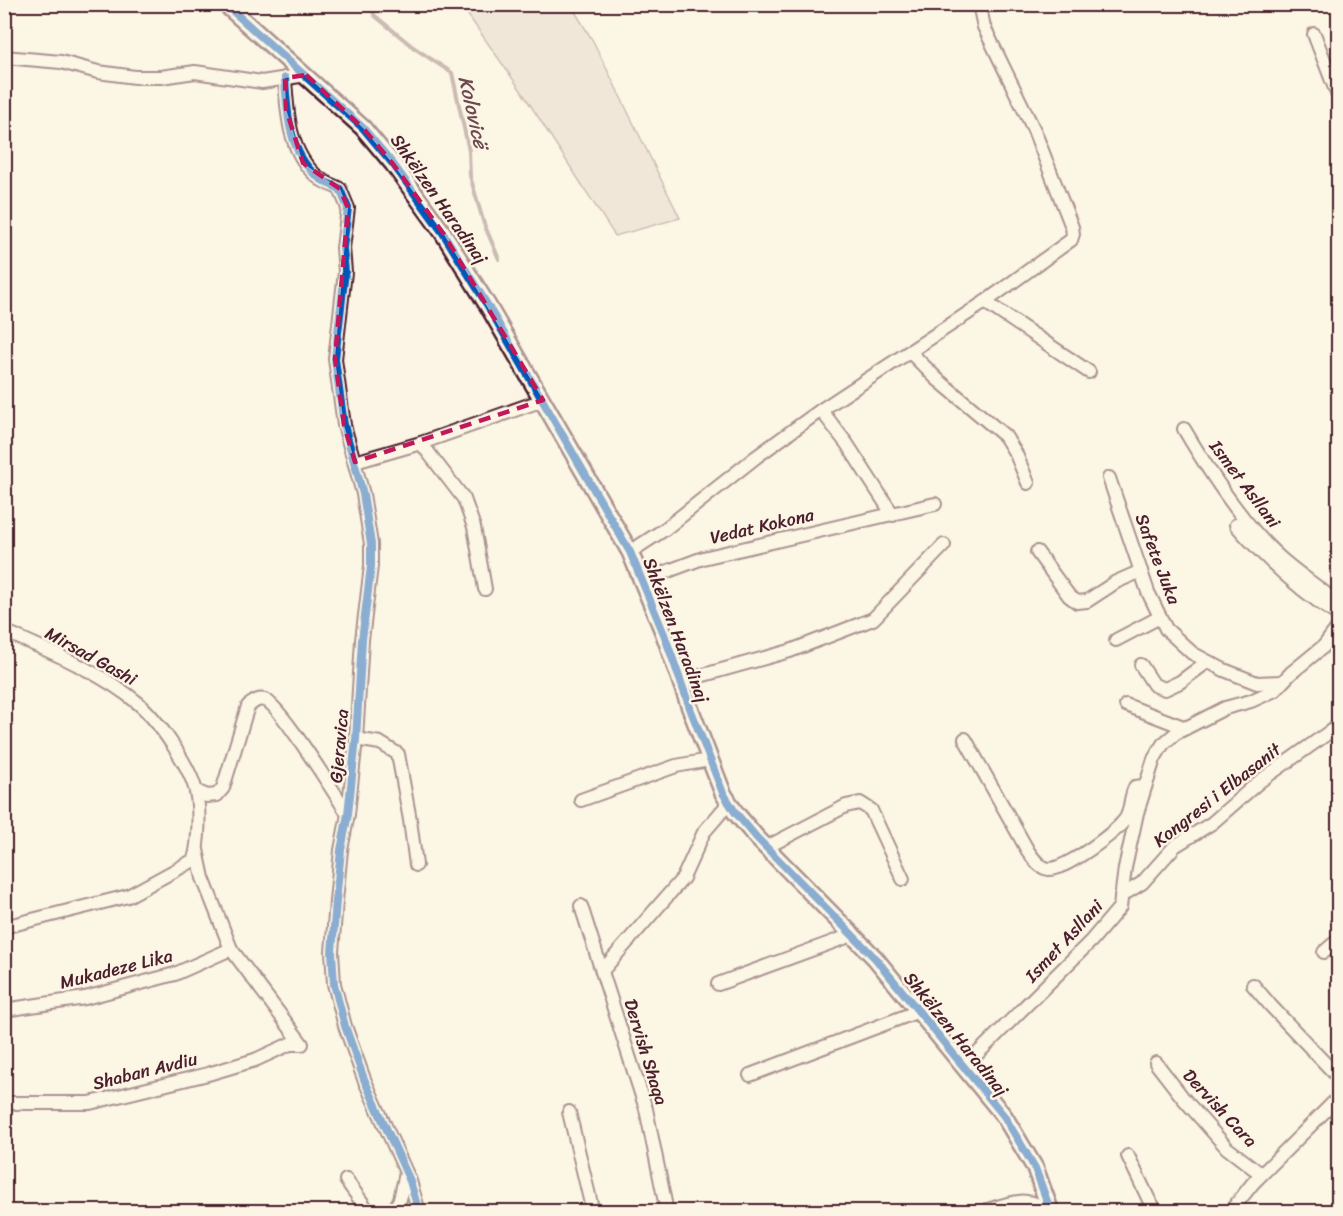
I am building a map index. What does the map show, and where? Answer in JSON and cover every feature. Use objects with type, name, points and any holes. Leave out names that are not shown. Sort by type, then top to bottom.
[{"type":"street","name":"Shkëlzen Haradinaj","points":[[225,4],[279,55],[306,75],[363,128],[393,164],[443,233],[543,400],[630,552],[729,803],[757,838],[875,958],[965,1066],[1021,1142],[1035,1168],[1051,1211]]},
{"type":"street","points":[[630,552],[683,516],[756,457],[821,410],[985,302],[1071,240],[1073,234],[1034,130],[984,27],[979,4]]},
{"type":"street","points":[[1314,34],[1338,96]]},
{"type":"street","points":[[4,57],[61,62],[98,72],[135,78],[195,72],[262,82],[306,75]]},
{"type":"street","name":"Gjeravica","points":[[285,78],[286,110],[293,140],[303,163],[320,179],[340,189],[348,208],[343,248],[345,272],[335,359],[344,425],[363,494],[371,544],[356,739],[348,814],[340,850],[332,952],[334,984],[345,1026],[364,1079],[404,1168],[419,1212]]},
{"type":"street","points":[[985,302],[1089,372]]},
{"type":"street","points":[[910,352],[937,379],[1005,436],[1016,454],[1028,483]]},
{"type":"street","points":[[355,462],[421,443],[543,400]]},
{"type":"street","points":[[821,410],[847,444],[893,515]]},
{"type":"street","name":"Ismet Asllani","points":[[1184,429],[1224,490],[1277,556],[1338,601]]},
{"type":"street","points":[[421,443],[464,500],[474,527],[485,590]]},
{"type":"street","name":"Safete Juka","points":[[1109,478],[1148,592],[1166,629],[1192,653],[1207,662],[1257,683],[1282,682]]},
{"type":"street","name":"Vedat Kokona","points":[[644,584],[663,573],[703,558],[935,504]]},
{"type":"street","name":"Ismet Asllani","points":[[1236,525],[1281,572],[1338,615]]},
{"type":"street","name":"Shkëlzen Haradinaj","points":[[682,681],[790,651],[873,619],[944,545]]},
{"type":"street","points":[[1037,552],[1063,589],[1077,602],[1087,601],[1116,582],[1141,571]]},
{"type":"street","points":[[1116,640],[1160,616]]},
{"type":"street","name":"Ismet Asllani","points":[[965,1066],[1091,941],[1120,907],[1130,844],[1154,759],[1163,744],[1186,728],[1225,708],[1251,701],[1275,690],[1323,646],[1338,627]]},
{"type":"street","name":"Mirsad Gashi","points":[[4,631],[69,661],[127,694],[141,705],[166,735],[196,791]]},
{"type":"street","points":[[1141,665],[1154,685],[1165,689],[1180,682],[1207,662]]},
{"type":"street","points":[[4,927],[128,896],[194,860],[199,846],[196,791],[207,796],[217,795],[223,788],[248,706],[255,700],[263,699],[271,703],[348,814]]},
{"type":"street","points":[[1126,705],[1186,728]]},
{"type":"street","name":"Kongresi i Elbasanit","points":[[1121,896],[1142,883],[1175,846],[1212,823],[1260,781],[1338,726]]},
{"type":"street","points":[[356,739],[380,743],[398,754],[416,865]]},
{"type":"street","name":"Ismet Asllani","points":[[965,739],[1028,851],[1037,863],[1048,869],[1058,867],[1073,859],[1096,845],[1117,828],[1127,816],[1130,796],[1135,787],[1144,786],[1148,778]]},
{"type":"street","points":[[581,800],[676,766],[710,759]]},
{"type":"street","points":[[602,970],[683,878],[704,832],[729,803]]},
{"type":"street","points":[[767,848],[846,806],[860,803],[871,810],[903,879]]},
{"type":"street","points":[[197,850],[203,878],[231,949]]},
{"type":"street","name":"Dervish Shaqa","points":[[581,906],[646,1109],[667,1212]]},
{"type":"street","points":[[718,984],[852,935]]},
{"type":"street","points":[[1324,952],[1338,940]]},
{"type":"street","name":"Mukadeze Lika","points":[[4,1010],[85,998],[175,974],[231,949]]},
{"type":"street","name":"Shaban Avdiu","points":[[4,1103],[90,1103],[217,1071],[255,1060],[290,1044],[302,1044],[231,949]]},
{"type":"street","points":[[1253,985],[1338,1077]]},
{"type":"street","points":[[750,1075],[920,1011]]},
{"type":"street","name":"Dervish Cara","points":[[1156,1063],[1227,1148],[1261,1174]]},
{"type":"street","name":"Dervish Cara","points":[[1230,1212],[1261,1174],[1338,1098]]},
{"type":"street","points":[[569,1112],[592,1211],[578,1212]]},
{"type":"street","points":[[1128,1156],[1157,1212]]},
{"type":"street","points":[[393,1212],[400,1199],[406,1175],[404,1168]]},
{"type":"street","points":[[346,1180],[369,1212]]},
{"type":"street","points":[[982,1212],[1004,1205],[1031,1201],[1051,1211]]},
{"type":"highlighted area","points":[[306,75],[363,128],[393,164],[443,233],[543,400],[355,462],[344,425],[335,359],[348,208],[340,189],[303,163],[286,109],[285,78]]},
{"type":"shaded area","points":[[461,5],[571,5],[593,41],[680,218],[615,236],[522,92]]},
{"type":"waterway","name":"Kolovicë","points":[[372,4],[374,15],[413,47],[452,73],[469,151],[470,176],[484,224],[499,259]]},
{"type":"cycle path","points":[[225,4],[363,128],[393,164],[443,233],[488,306],[630,552],[664,634],[723,793],[735,812],[757,838],[875,958],[1004,1116],[1035,1168],[1051,1212]]},
{"type":"cycle path","points":[[285,78],[289,119],[301,157],[319,178],[340,189],[348,208],[343,248],[345,272],[335,359],[344,425],[363,494],[371,544],[356,739],[336,901],[332,952],[334,984],[345,1026],[364,1079],[410,1181],[419,1212]]}]
